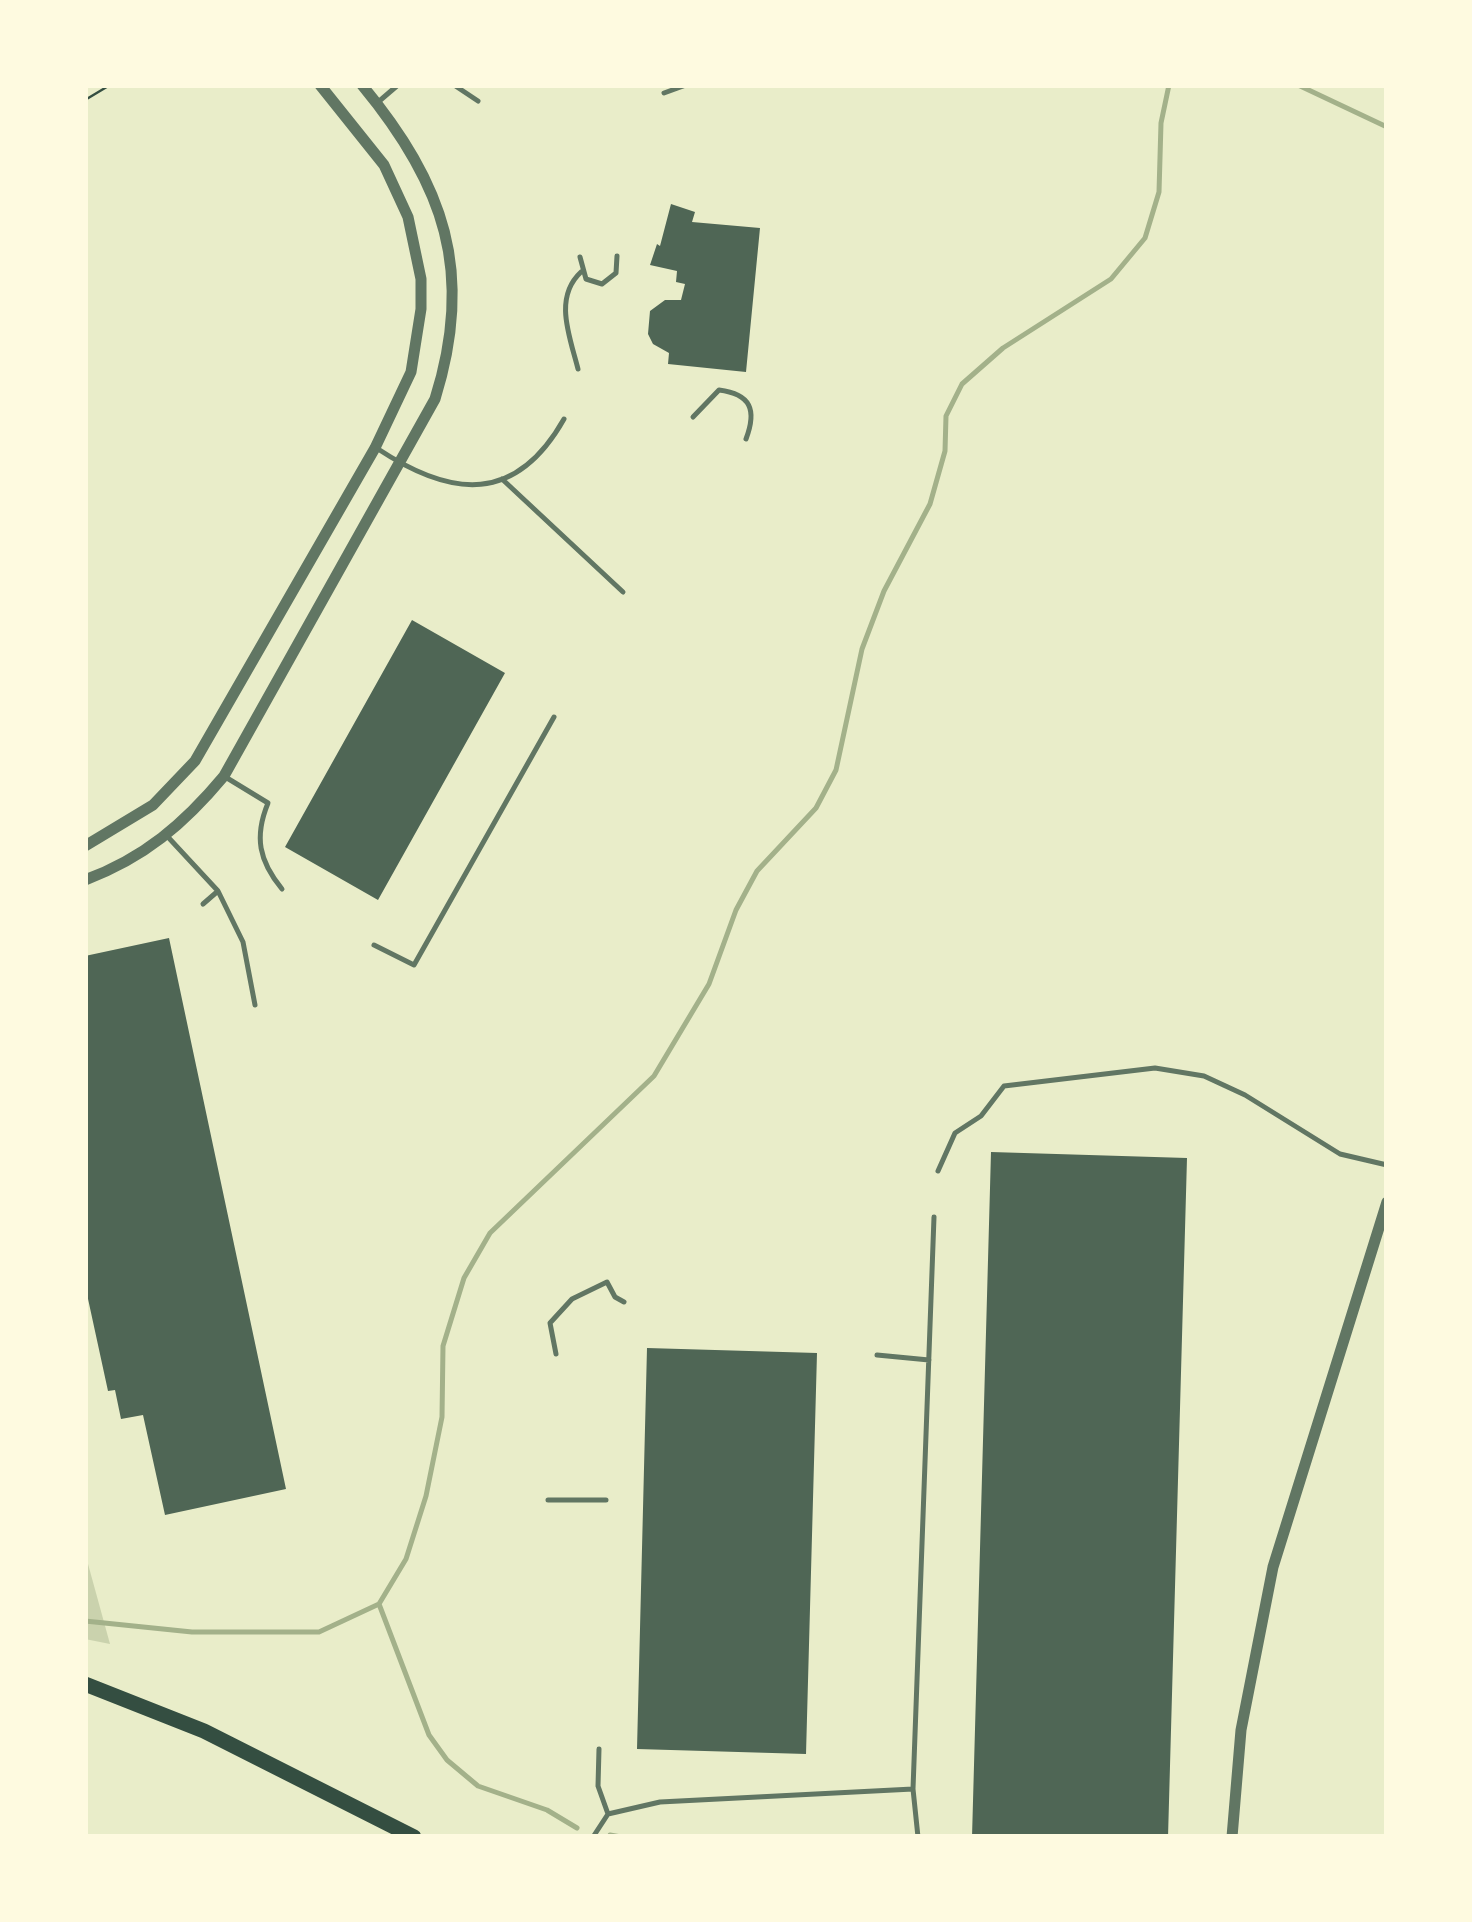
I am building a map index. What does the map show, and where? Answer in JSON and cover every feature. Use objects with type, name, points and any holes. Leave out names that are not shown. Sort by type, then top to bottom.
[{"type":"main road","points":[[85,1684],[204,1731],[414,1837]]},
{"type":"street","points":[[85,846],[153,805],[195,760],[375,448],[400,400],[418,342],[422,310],[417,247],[398,192],[384,165],[320,85]]},
{"type":"street","points":[[85,880],[128,862],[166,836],[224,776],[423,427],[444,372],[454,278],[442,215],[430,183],[362,85]]},
{"type":"street","points":[[1232,1837],[1241,1730],[1273,1567],[1387,1202]]},
{"type":"lane","points":[[377,103],[398,85]]},
{"type":"lane","points":[[454,85],[478,100]]},
{"type":"lane","points":[[664,93],[686,85]]},
{"type":"lane","points":[[580,272],[594,284],[610,280],[618,265],[617,256]]},
{"type":"lane","points":[[578,369],[564,306],[580,272],[580,258]]},
{"type":"lane","points":[[693,417],[704,401],[719,390],[738,392],[750,404],[754,419],[746,438]]},
{"type":"lane","points":[[375,448],[449,485],[474,486],[502,479],[537,458],[564,419]]},
{"type":"lane","points":[[502,479],[623,592]]},
{"type":"lane","points":[[374,945],[414,965],[554,717]]},
{"type":"lane","points":[[224,776],[268,803],[260,824],[260,843],[265,868],[282,889]]},
{"type":"lane","points":[[166,836],[218,891],[243,942],[255,1005]]},
{"type":"lane","points":[[203,904],[218,891]]},
{"type":"lane","points":[[938,1171],[955,1133],[980,1116],[1004,1086],[1155,1068],[1204,1076],[1245,1095],[1340,1154],[1387,1165]]},
{"type":"lane","points":[[918,1837],[913,1789],[934,1217]]},
{"type":"lane","points":[[556,1354],[550,1323],[572,1299],[607,1282],[615,1297],[624,1302]]},
{"type":"lane","points":[[876,1355],[929,1360]]},
{"type":"lane","points":[[548,1500],[606,1500]]},
{"type":"lane","points":[[599,1748],[598,1786],[608,1814]]},
{"type":"lane","points":[[592,1837],[608,1814],[660,1802],[913,1789]]},
{"type":"path","points":[[85,100],[110,85]]},
{"type":"green space","points":[[85,1553],[110,1644],[85,1639]]},
{"type":"building","points":[[671,204],[695,212],[692,222],[760,228],[746,372],[668,364],[669,353],[653,344],[648,334],[650,311],[665,300],[681,300],[685,284],[676,282],[677,271],[650,265],[657,244],[660,246]]},
{"type":"building","points":[[412,620],[505,673],[378,900],[285,847]]},
{"type":"building","points":[[169,938],[286,1489],[165,1515],[143,1415],[121,1419],[115,1390],[108,1391],[85,1285],[85,956]]},
{"type":"building","points":[[991,1152],[1187,1158],[1168,1837],[972,1837]]},
{"type":"building","points":[[647,1348],[817,1353],[806,1754],[637,1749]]},
{"type":"waterway","points":[[85,1621],[192,1632],[319,1632],[379,1604],[406,1559],[426,1496],[442,1417],[443,1346],[464,1278],[490,1233],[654,1076],[709,984],[736,910],[757,871],[816,808],[836,770],[862,649],[884,591],[930,504],[945,451],[946,416],[962,384],[1003,348],[1111,279],[1145,238],[1159,192],[1161,123],[1169,85]]},
{"type":"waterway","points":[[1298,85],[1387,127]]},
{"type":"waterway","points":[[379,1604],[429,1735],[447,1760],[478,1786],[547,1810],[577,1828]]},
{"type":"waterway","points":[[610,1835],[621,1837]]}]
